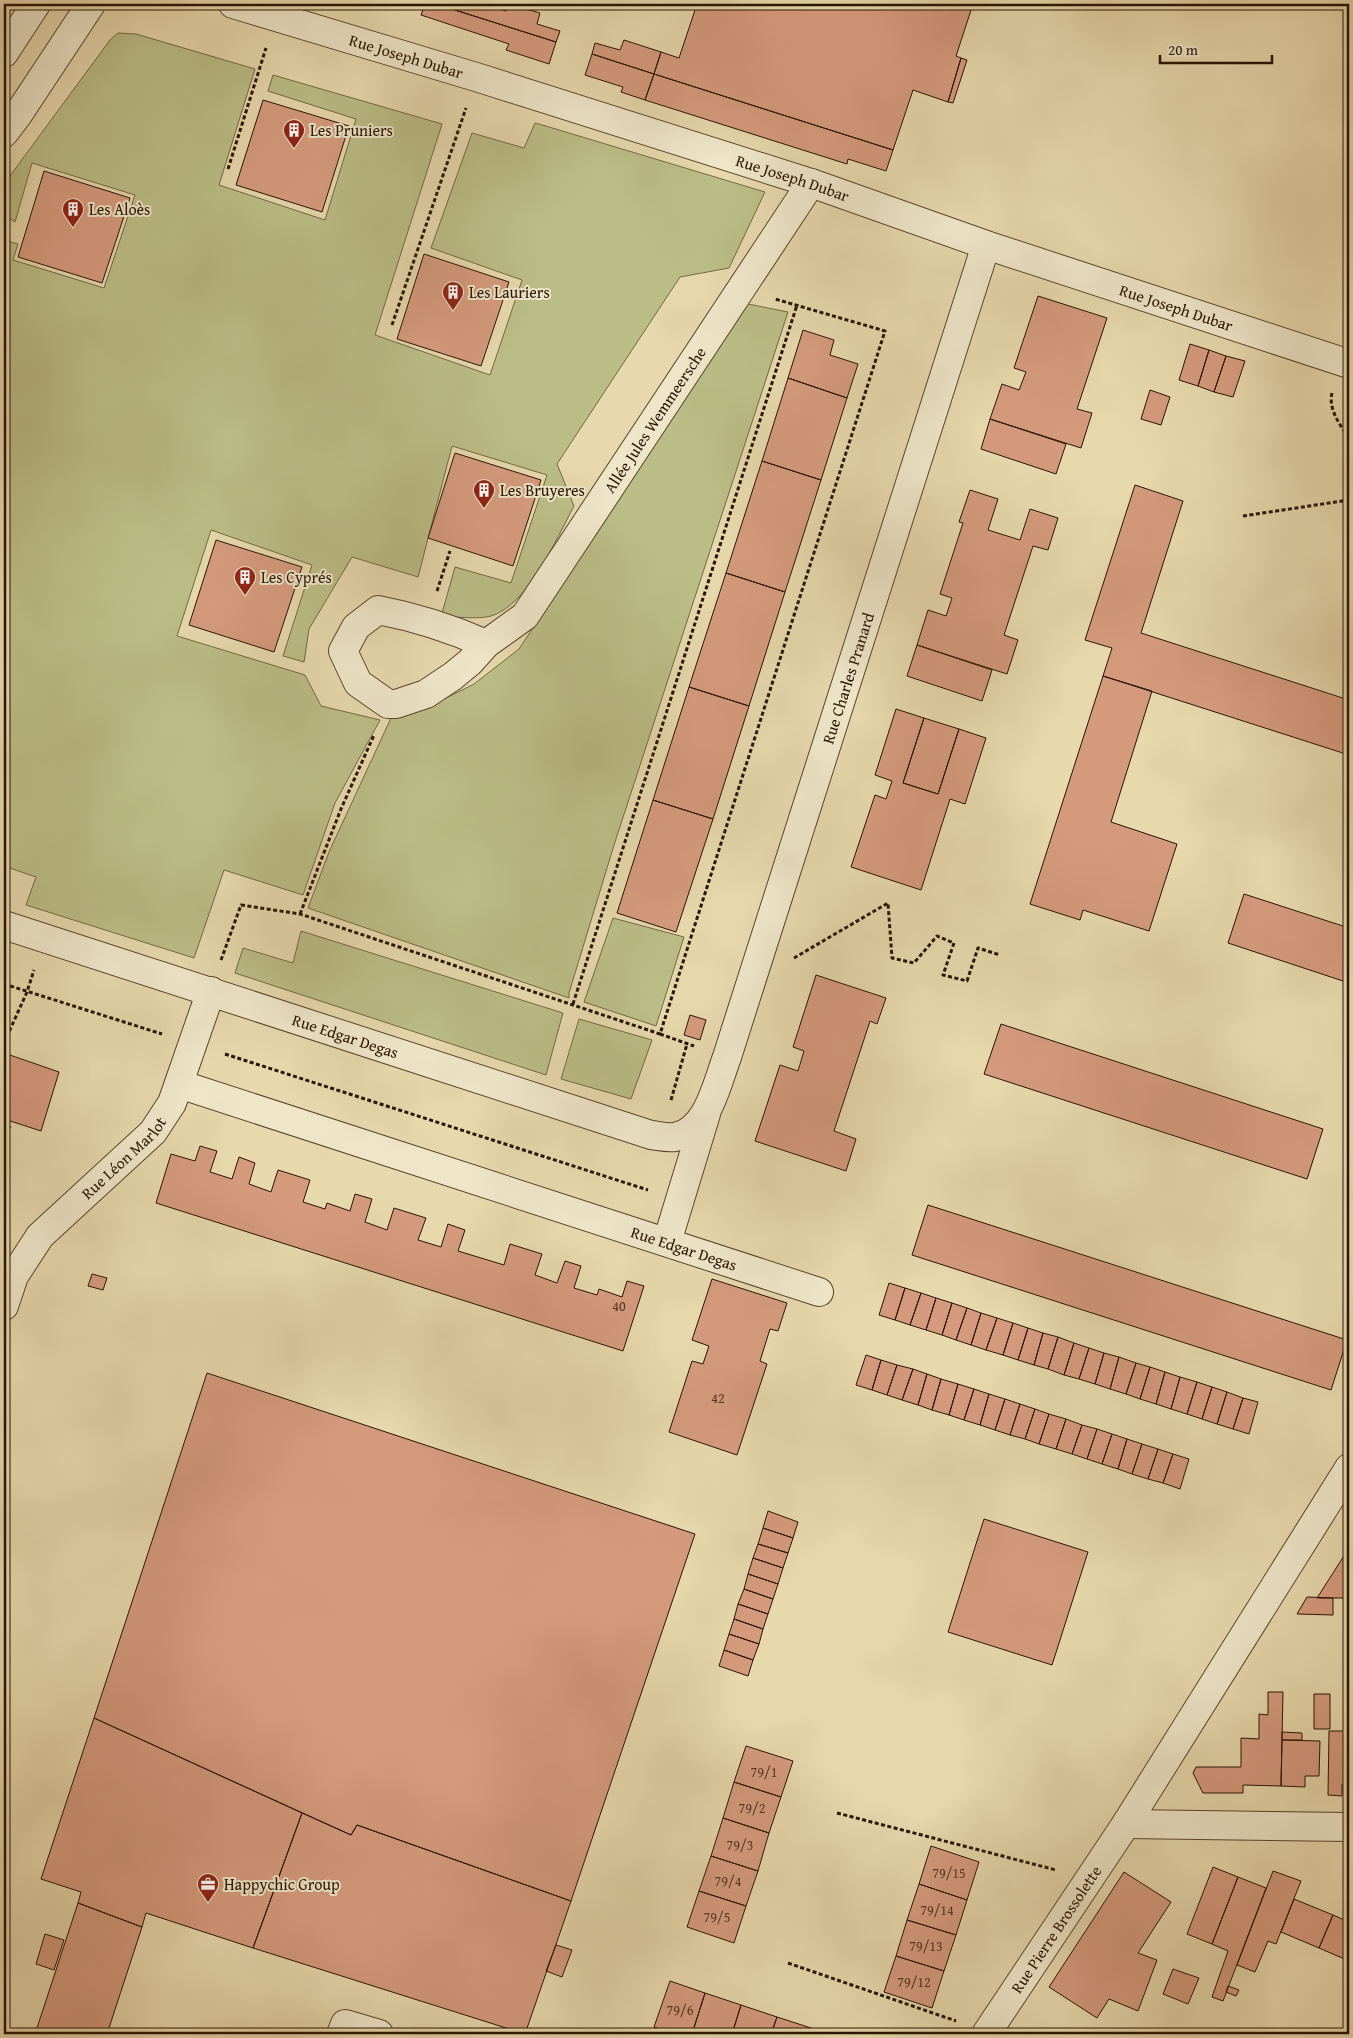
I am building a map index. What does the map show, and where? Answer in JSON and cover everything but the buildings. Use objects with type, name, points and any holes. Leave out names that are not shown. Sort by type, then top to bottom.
[{"type":"street","points":[[4,53],[36,4]]},
{"type":"street","points":[[4,133],[90,4]]},
{"type":"street","name":"Rue Joseph Dubar","points":[[233,4],[476,77],[811,183],[986,244],[1345,362]]},
{"type":"street","name":"Allée Jules Wemmeersche","points":[[388,704],[396,704],[426,694],[453,676],[470,662],[486,644],[525,616],[811,183]]},
{"type":"street","name":"Rue Charles Pranard","points":[[668,1242],[707,1109],[738,1024],[986,244]]},
{"type":"street","points":[[388,704],[358,683],[343,651],[356,627],[378,610],[400,614],[465,635],[486,644]]},
{"type":"street","name":"Rue Edgar Degas","points":[[4,924],[651,1135],[675,1137],[688,1132]]},
{"type":"street","name":"Rue Léon Marlot","points":[[4,1306],[14,1276],[29,1250],[40,1236],[152,1132],[172,1103],[211,991]]},
{"type":"street","name":"Rue Edgar Degas","points":[[179,1084],[819,1292]]},
{"type":"street","name":"Rue Charles Pranard","points":[[688,1132],[701,1119],[707,1109]]},
{"type":"street","name":"Rue Pierre Brossolette","points":[[987,2033],[1126,1824],[1349,1468]]},
{"type":"street","points":[[1126,1824],[1349,1827]]},
{"type":"street","points":[[341,2034],[345,2024],[379,2034]]},
{"type":"path","points":[[228,170],[276,17]]},
{"type":"path","points":[[392,325],[476,77]]},
{"type":"path","points":[[239,1000],[216,975],[241,905],[300,914],[660,1034],[884,331],[741,289]]},
{"type":"path","points":[[573,1004],[797,306]]},
{"type":"path","points":[[1345,362],[1330,402],[1338,423],[1349,438]]},
{"type":"path","points":[[1243,516],[1349,500]]},
{"type":"path","points":[[427,623],[450,551]]},
{"type":"path","points":[[300,914],[341,809],[388,704]]},
{"type":"path","points":[[788,962],[888,903],[892,958],[914,963],[936,936],[954,943],[943,975],[967,981],[978,948],[1000,955]]},
{"type":"path","points":[[4,1043],[28,992],[45,938]]},
{"type":"path","points":[[4,984],[680,1201]]},
{"type":"path","points":[[4,1139],[10,1126]]},
{"type":"path","points":[[837,1813],[1089,1879]]},
{"type":"path","points":[[788,1964],[987,2033]]},
{"type":"green space","points":[[118,33],[136,34],[255,69],[219,185],[325,220],[356,119],[268,91],[273,75],[442,124],[375,335],[490,375],[522,280],[431,248],[472,133],[524,148],[535,123],[765,192],[729,268],[680,277],[557,464],[574,506],[540,569],[517,599],[504,610],[485,617],[441,617],[455,567],[511,583],[547,475],[452,446],[418,577],[352,557],[309,629],[304,662],[283,656],[312,565],[211,530],[177,636],[305,675],[321,706],[380,720],[335,803],[303,895],[224,870],[194,958],[26,905],[36,877],[4,866],[4,240],[18,244],[13,260],[104,288],[135,195],[32,163],[15,222],[4,215],[4,184],[110,40]]},
{"type":"green space","points":[[748,304],[788,312],[614,845],[569,998],[308,908],[329,852],[391,718],[426,708],[474,684],[519,649]]},
{"type":"green space","points":[[613,918],[684,937],[656,1026],[584,1002]]},
{"type":"green space","points":[[301,931],[563,1013],[546,1075],[235,973],[243,948],[293,963]]},
{"type":"green space","points":[[579,1019],[652,1040],[631,1099],[561,1079]]},
{"type":"place","name":"Les Pruniers","points":[[294,149]]},
{"type":"place","name":"Les Aloès","points":[[73,228]]},
{"type":"place","name":"Les Lauriers","points":[[453,311]]},
{"type":"place","name":"Les Bruyeres","points":[[484,509]]},
{"type":"place","name":"Les Cyprés","points":[[245,596]]},
{"type":"place","name":"Happychic Group","points":[[208,1903]]}]
